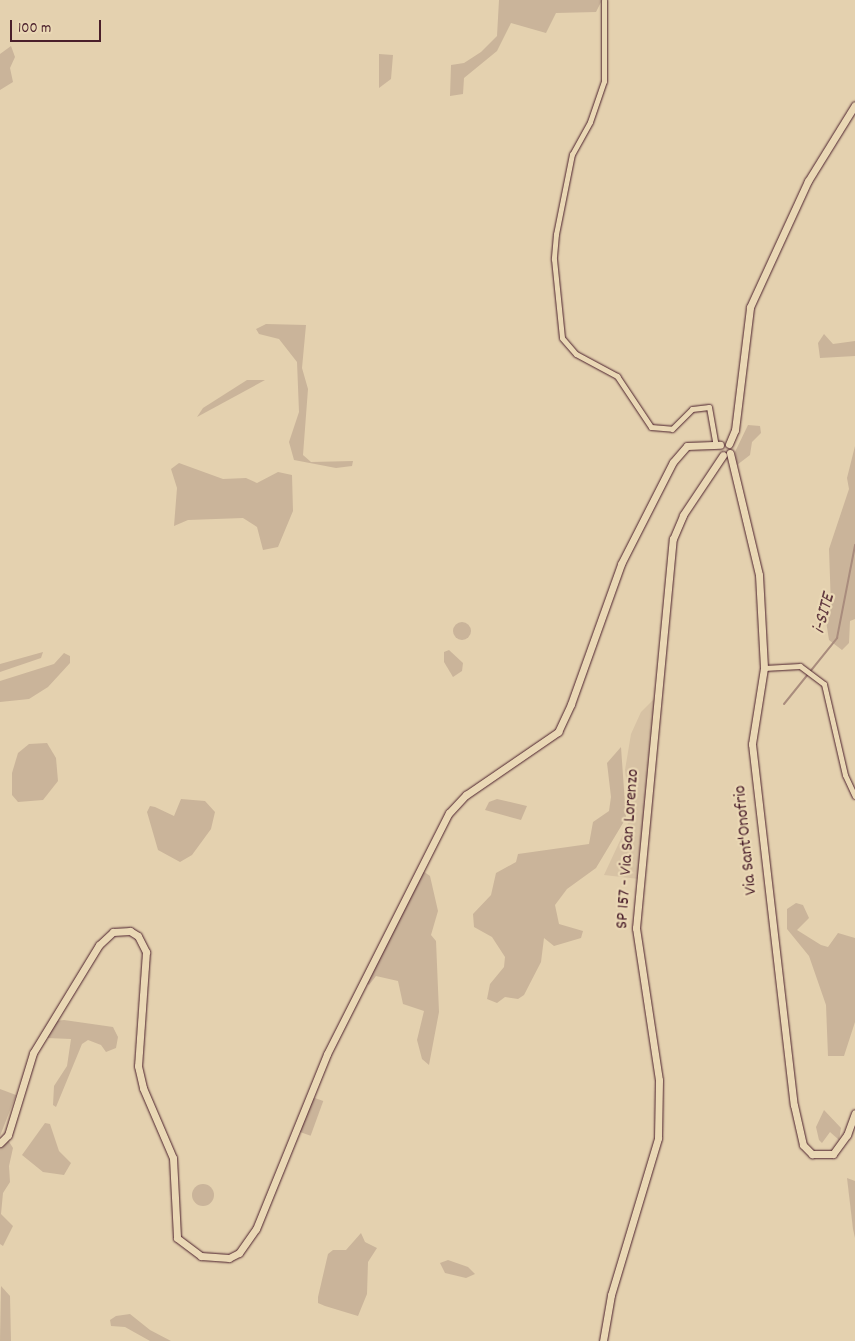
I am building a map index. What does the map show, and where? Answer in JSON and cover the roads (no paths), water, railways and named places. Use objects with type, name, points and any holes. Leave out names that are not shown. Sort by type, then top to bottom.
[{"type":"street","points":[[604,0],[604,82],[590,122],[572,154],[556,234],[554,259],[562,338],[576,354],[617,376],[651,428],[672,429],[692,409],[709,407],[718,445],[726,454]]},
{"type":"street","points":[[726,454],[735,430],[750,307],[808,182],[855,105]]},
{"type":"street","points":[[0,1143],[8,1134],[33,1053],[99,945],[113,932],[130,931],[138,936],[146,952],[138,1066],[143,1088],[173,1158],[177,1238],[201,1256],[229,1258],[239,1253],[256,1230],[327,1054],[449,813],[471,791],[558,732],[575,696],[621,564],[662,481],[687,446],[729,444]]},
{"type":"street","name":"Via Sant'Onofrio","points":[[726,454],[759,575],[764,668],[752,744],[791,1086],[803,1145],[812,1154],[833,1154],[847,1135],[855,1113]]},
{"type":"street","name":"SP 157 - Via San Lorenzo","points":[[603,1341],[610,1295],[658,1138],[659,1080],[636,928],[673,539],[683,515],[726,454]]},
{"type":"street","points":[[764,668],[808,669],[819,677],[845,775],[855,796]]},
{"type":"waterway","name":"i-SITE","points":[[784,704],[837,638],[855,545]]}]
